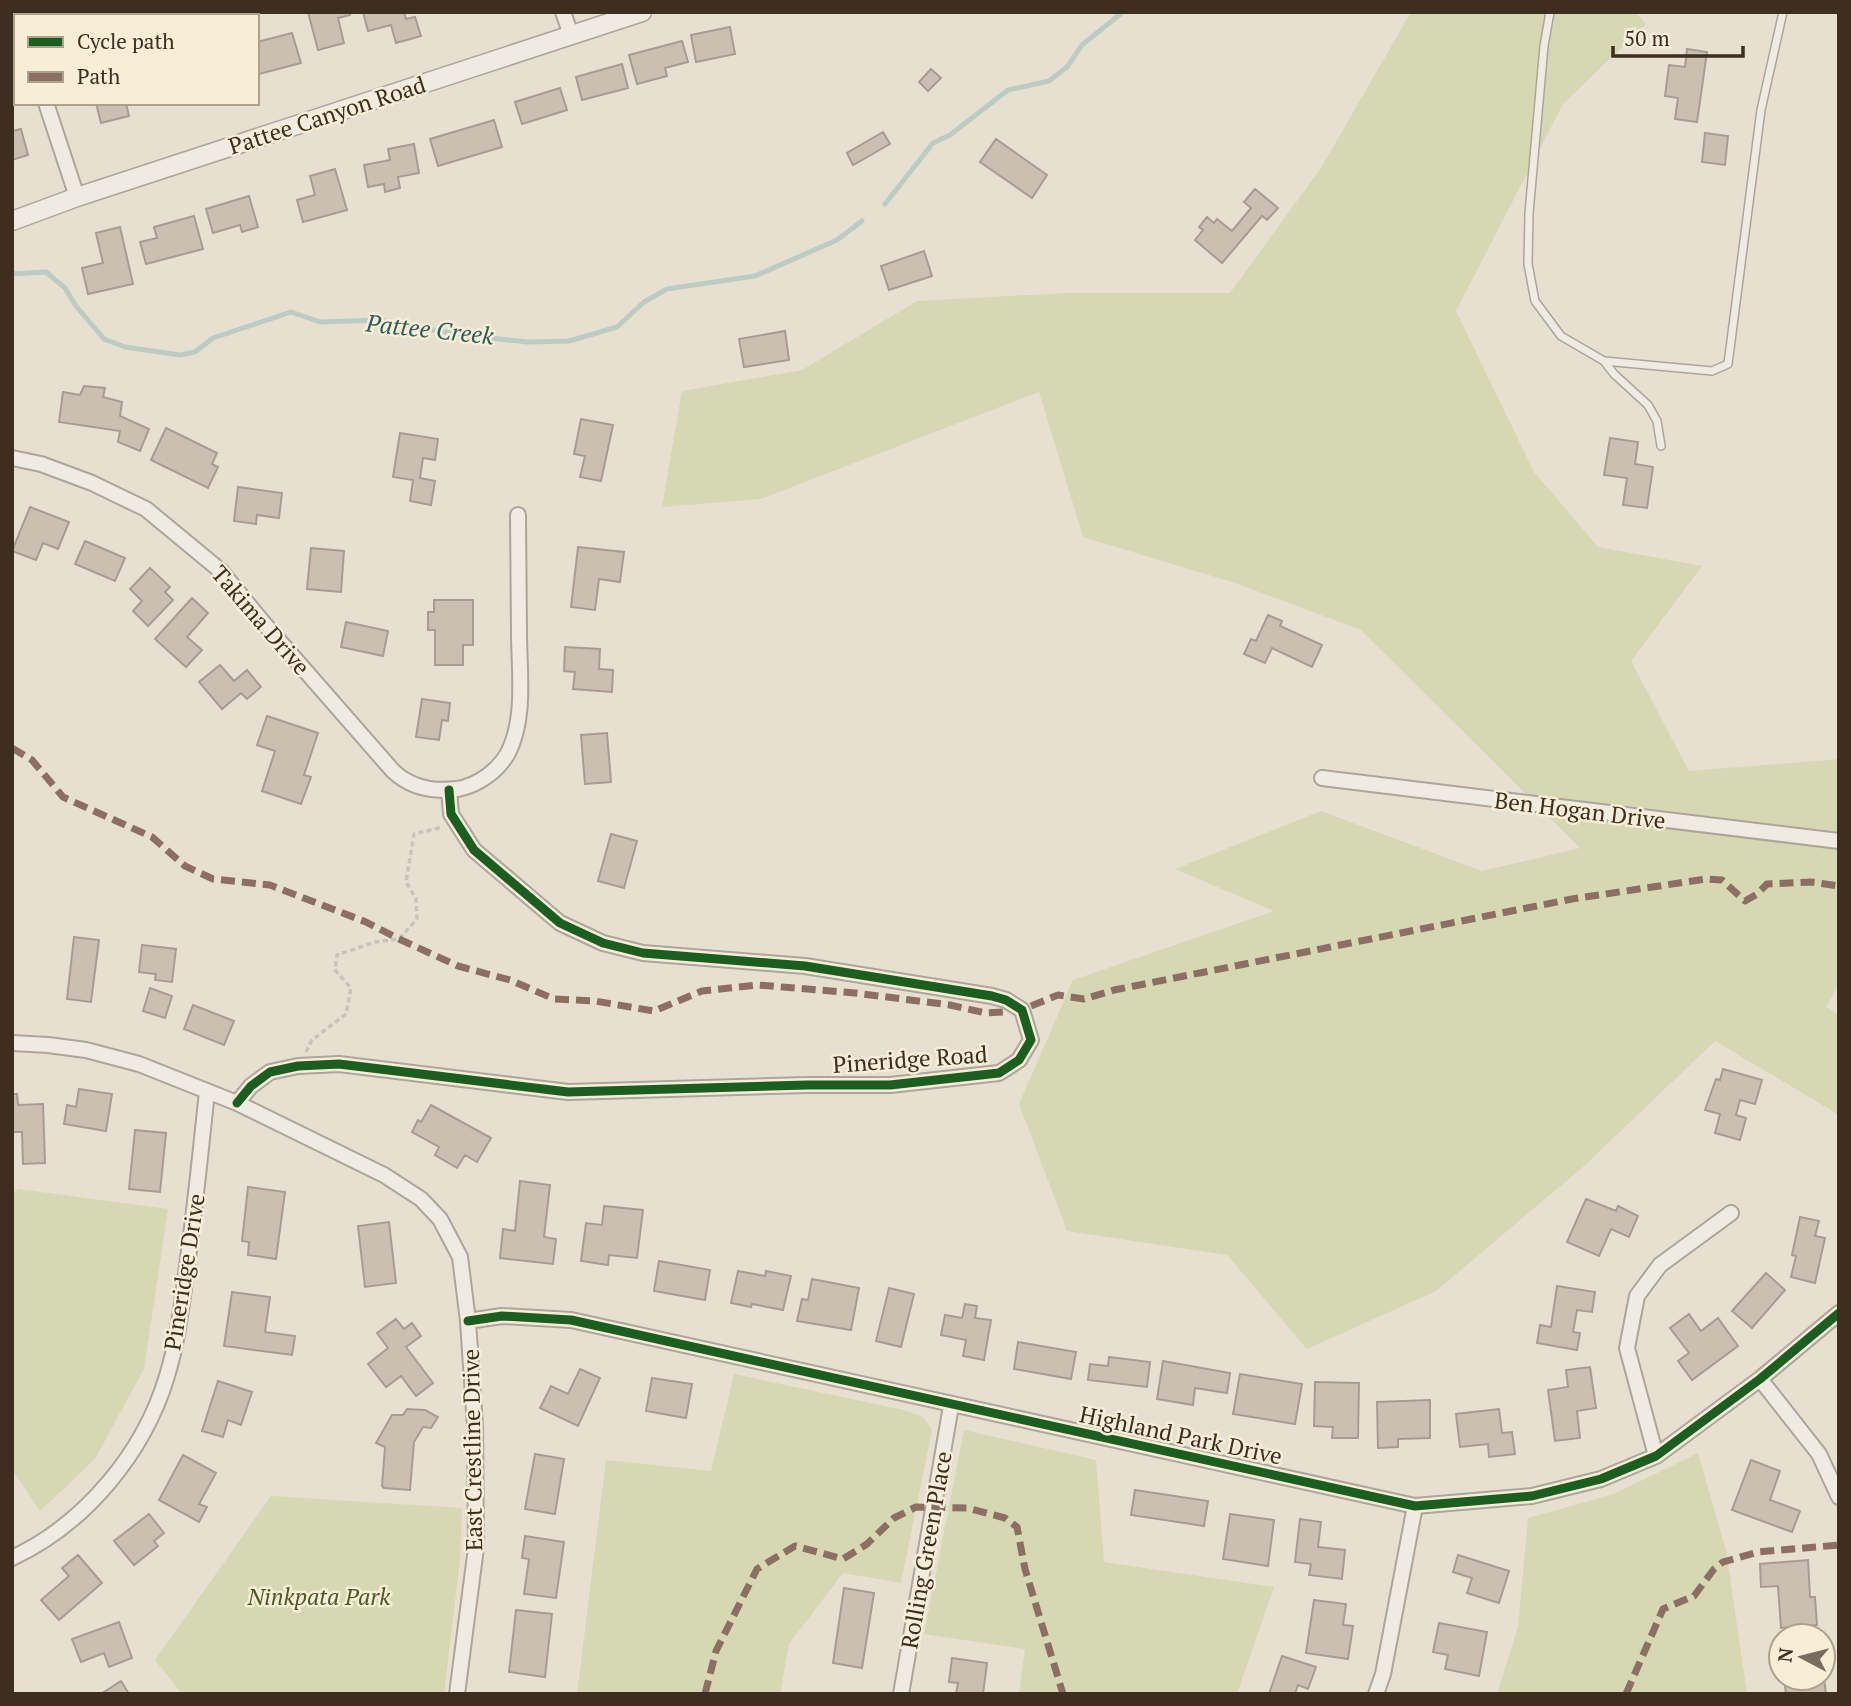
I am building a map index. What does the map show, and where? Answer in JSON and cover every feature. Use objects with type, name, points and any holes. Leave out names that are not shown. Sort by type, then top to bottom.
[{"type":"street","points":[[563,12],[571,35]]},
{"type":"street","name":"Pattee Canyon Road","points":[[12,221],[77,197],[642,12]]},
{"type":"street","points":[[47,105],[77,197]]},
{"type":"street","name":"Takima Drive","points":[[12,458],[41,464],[92,483],[146,509],[221,571],[393,772],[401,779],[421,788],[449,790],[472,785],[491,773],[503,761],[513,737],[519,687],[518,515]]},
{"type":"street","name":"Ben Hogan Drive","points":[[1322,778],[1839,841]]},
{"type":"street","points":[[449,790],[451,814],[458,828]]},
{"type":"street","name":"Pineridge Road","points":[[237,1103],[251,1086],[270,1072],[298,1066],[338,1064],[568,1092],[890,1084],[999,1073],[1020,1060],[1031,1040],[1022,1010],[1006,1000],[992,996],[805,966],[643,953],[603,943],[560,923],[474,849],[458,828]]},
{"type":"street","name":"East Crestline Drive","points":[[12,1043],[86,1050],[139,1064],[237,1103],[384,1175],[421,1199],[440,1219],[460,1257],[468,1321],[475,1426],[476,1548],[457,1694]]},
{"type":"street","name":"Pineridge Drive","points":[[12,1558],[30,1550],[67,1524],[103,1489],[135,1447],[154,1409],[166,1378],[178,1331],[207,1091]]},
{"type":"street","points":[[1656,1455],[1627,1348],[1637,1296],[1660,1265],[1731,1213]]},
{"type":"street","name":"Highland Park Drive","points":[[468,1321],[502,1316],[571,1320],[769,1362],[951,1406],[1111,1438],[1415,1506],[1532,1496],[1601,1479],[1656,1455],[1760,1379],[1839,1313]]},
{"type":"street","points":[[1760,1379],[1819,1454],[1839,1497]]},
{"type":"street","name":"Rolling Green Place","points":[[901,1694],[951,1406]]},
{"type":"street","points":[[1376,1694],[1383,1674],[1415,1506]]},
{"type":"lane","points":[[1550,12],[1544,46],[1531,185],[1528,264],[1535,301],[1561,336],[1604,361],[1614,374],[1648,405],[1657,421],[1661,446]]},
{"type":"lane","points":[[1604,361],[1712,371],[1728,364],[1761,110],[1783,12]]},
{"type":"path","points":[[298,1066],[312,1040],[346,1014],[351,988],[335,970],[337,955],[374,942],[399,939],[416,919],[416,899],[406,882],[414,834],[441,827],[458,828]]},
{"type":"green space","points":[[1411,12],[1636,12],[1646,24],[1563,104],[1456,311],[1534,472],[1598,547],[1702,566],[1631,661],[1689,771],[1839,759],[1839,983],[1826,1007],[1839,1015],[1839,1115],[1715,1041],[1583,1167],[1436,1291],[1307,1349],[1227,1255],[1067,1231],[1019,1104],[1073,980],[1274,911],[1175,869],[1321,811],[1482,871],[1580,848],[1361,630],[1235,583],[1083,537],[1039,392],[761,499],[662,507],[682,391],[802,370],[917,301],[1067,293],[1230,293],[1321,168]]},
{"type":"green space","points":[[19,1189],[168,1209],[144,1369],[95,1459],[40,1511],[12,1469],[12,1193]]},
{"type":"green space","points":[[734,1374],[904,1410],[923,1417],[932,1430],[901,1583],[843,1573],[789,1644],[780,1694],[577,1694],[606,1460],[711,1471]]},
{"type":"green space","points":[[964,1430],[1096,1460],[1104,1562],[1274,1587],[1237,1694],[1019,1694],[1025,1649],[924,1634]]},
{"type":"green space","points":[[1698,1453],[1726,1550],[1747,1694],[1497,1694],[1518,1627],[1528,1518],[1614,1494]]},
{"type":"green space","name":"Ninkpata Park","points":[[271,1496],[462,1508],[460,1560],[444,1694],[182,1694],[155,1660]]},
{"type":"building","points":[[308,12],[349,12],[350,15],[338,18],[344,43],[318,50]]},
{"type":"building","points":[[363,12],[404,12],[406,19],[415,17],[421,36],[396,43],[391,25],[368,31]]},
{"type":"building","points":[[730,27],[735,54],[696,62],[691,35]]},
{"type":"building","points":[[292,33],[301,63],[259,74],[259,41]]},
{"type":"building","points":[[682,41],[688,62],[665,68],[667,76],[637,84],[629,55]]},
{"type":"building","points":[[1687,49],[1707,52],[1697,122],[1675,119],[1678,98],[1665,96],[1669,65],[1685,67]]},
{"type":"building","points":[[622,64],[628,88],[582,100],[576,77]]},
{"type":"building","points":[[931,69],[941,78],[928,91],[919,82]]},
{"type":"building","points":[[560,88],[567,110],[522,124],[515,102]]},
{"type":"building","points":[[96,105],[126,105],[129,116],[101,123]]},
{"type":"building","points":[[494,120],[502,147],[438,166],[430,139]]},
{"type":"building","points":[[21,129],[28,155],[12,160],[12,131]]},
{"type":"building","points":[[883,132],[890,144],[853,165],[847,153]]},
{"type":"building","points":[[1705,133],[1728,136],[1725,165],[1702,162]]},
{"type":"building","points":[[996,139],[1047,175],[1032,198],[980,162]]},
{"type":"building","points":[[414,144],[419,173],[398,177],[400,188],[385,192],[384,184],[368,187],[364,165],[390,160],[388,149]]},
{"type":"building","points":[[335,169],[347,210],[303,222],[297,200],[315,195],[310,176]]},
{"type":"building","points":[[1255,189],[1278,208],[1267,220],[1262,216],[1222,263],[1195,240],[1203,230],[1199,227],[1207,217],[1214,223],[1217,219],[1232,231],[1251,208],[1244,202]]},
{"type":"building","points":[[249,196],[258,227],[242,232],[240,225],[213,233],[206,209]]},
{"type":"building","points":[[194,216],[203,249],[146,264],[140,242],[157,238],[154,227]]},
{"type":"building","points":[[120,227],[133,284],[88,294],[82,268],[103,263],[96,233]]},
{"type":"building","points":[[924,251],[932,276],[889,290],[881,266]]},
{"type":"building","points":[[785,331],[789,360],[744,367],[739,339]]},
{"type":"building","points":[[84,386],[105,388],[103,397],[122,402],[120,416],[149,429],[140,451],[118,442],[120,431],[59,422],[63,392],[80,395]]},
{"type":"building","points":[[581,419],[613,425],[601,481],[580,477],[585,456],[574,454]]},
{"type":"building","points":[[166,428],[217,453],[212,464],[218,467],[208,488],[151,460]]},
{"type":"building","points":[[400,433],[438,439],[435,460],[423,458],[420,478],[435,481],[431,505],[410,501],[413,480],[393,477]]},
{"type":"building","points":[[1610,438],[1638,442],[1635,464],[1653,467],[1647,508],[1623,505],[1627,478],[1604,475]]},
{"type":"building","points":[[238,487],[282,493],[279,518],[257,515],[256,524],[234,521]]},
{"type":"building","points":[[30,507],[69,522],[58,549],[43,543],[36,560],[12,551]]},
{"type":"building","points":[[85,541],[125,558],[115,581],[75,564]]},
{"type":"building","points":[[578,547],[624,552],[620,582],[599,579],[595,610],[571,607]]},
{"type":"building","points":[[311,548],[344,551],[341,592],[307,589]]},
{"type":"building","points":[[150,568],[170,587],[165,592],[173,600],[148,626],[133,611],[142,601],[130,589]]},
{"type":"building","points":[[192,598],[208,613],[187,637],[202,650],[186,667],[155,639]]},
{"type":"building","points":[[434,600],[473,600],[473,645],[463,645],[463,665],[435,665],[435,630],[428,630],[428,612],[434,612]]},
{"type":"building","points":[[1268,615],[1282,621],[1280,626],[1322,645],[1312,667],[1272,648],[1265,663],[1244,654],[1251,639],[1256,641]]},
{"type":"building","points":[[346,622],[388,631],[383,656],[341,647]]},
{"type":"building","points":[[565,647],[600,649],[599,669],[613,670],[612,692],[573,689],[575,672],[564,671]]},
{"type":"building","points":[[220,665],[234,681],[247,670],[261,687],[247,699],[241,693],[222,709],[199,682]]},
{"type":"building","points":[[422,699],[450,703],[448,721],[442,720],[439,740],[416,737]]},
{"type":"building","points":[[267,716],[318,733],[304,775],[311,777],[301,804],[262,791],[275,751],[257,745]]},
{"type":"building","points":[[607,733],[611,782],[585,784],[581,735]]},
{"type":"building","points":[[611,834],[637,841],[624,888],[598,881]]},
{"type":"building","points":[[74,937],[99,940],[91,1002],[67,999]]},
{"type":"building","points":[[142,945],[176,949],[172,982],[155,980],[156,974],[139,972]]},
{"type":"building","points":[[150,988],[172,996],[165,1018],[143,1011]]},
{"type":"building","points":[[193,1005],[234,1021],[224,1045],[184,1029]]},
{"type":"building","points":[[1723,1069],[1762,1080],[1755,1104],[1740,1100],[1736,1115],[1746,1118],[1740,1140],[1715,1133],[1720,1114],[1705,1110],[1716,1079],[1720,1080]]},
{"type":"building","points":[[79,1089],[112,1094],[106,1131],[64,1124],[67,1105],[76,1107]]},
{"type":"building","points":[[12,1094],[17,1094],[18,1105],[43,1104],[45,1163],[23,1164],[22,1132],[12,1132]]},
{"type":"building","points":[[431,1105],[491,1138],[477,1162],[465,1155],[457,1168],[435,1155],[439,1147],[412,1132]]},
{"type":"building","points":[[135,1130],[166,1133],[160,1192],[129,1189]]},
{"type":"building","points":[[520,1181],[550,1185],[544,1237],[556,1239],[553,1264],[500,1258],[503,1229],[515,1231]]},
{"type":"building","points":[[248,1187],[285,1192],[276,1259],[248,1255],[249,1242],[242,1241]]},
{"type":"building","points":[[1586,1199],[1616,1211],[1618,1206],[1638,1216],[1629,1237],[1611,1229],[1599,1256],[1567,1242]]},
{"type":"building","points":[[604,1206],[643,1210],[637,1258],[609,1255],[608,1265],[581,1261],[586,1223],[602,1225]]},
{"type":"building","points":[[1800,1217],[1819,1221],[1815,1236],[1825,1238],[1815,1283],[1791,1277],[1796,1256],[1792,1255]]},
{"type":"building","points":[[389,1222],[396,1283],[365,1287],[358,1226]]},
{"type":"building","points":[[659,1261],[710,1270],[705,1300],[654,1291]]},
{"type":"building","points":[[738,1271],[765,1276],[766,1271],[791,1276],[783,1310],[731,1303]]},
{"type":"building","points":[[1766,1273],[1785,1290],[1752,1328],[1732,1311]]},
{"type":"building","points":[[812,1279],[859,1288],[851,1330],[797,1321],[802,1299],[808,1300]]},
{"type":"building","points":[[1557,1286],[1595,1292],[1592,1312],[1577,1310],[1573,1332],[1580,1333],[1577,1350],[1537,1343],[1540,1325],[1551,1327]]},
{"type":"building","points":[[889,1288],[914,1294],[901,1347],[876,1341]]},
{"type":"building","points":[[232,1292],[270,1297],[265,1332],[295,1336],[292,1355],[224,1346]]},
{"type":"building","points":[[965,1304],[977,1306],[975,1318],[991,1320],[984,1360],[963,1356],[966,1340],[941,1335],[945,1315],[962,1318]]},
{"type":"building","points":[[1689,1314],[1701,1331],[1718,1318],[1738,1346],[1692,1380],[1678,1361],[1689,1353],[1670,1328]]},
{"type":"building","points":[[396,1319],[404,1329],[412,1323],[421,1336],[406,1347],[433,1383],[416,1396],[401,1376],[386,1387],[368,1364],[388,1348],[377,1333]]},
{"type":"building","points":[[1018,1342],[1076,1352],[1071,1379],[1014,1369]]},
{"type":"building","points":[[1109,1357],[1150,1362],[1147,1387],[1088,1380],[1090,1364],[1108,1366]]},
{"type":"building","points":[[1163,1361],[1230,1373],[1227,1393],[1195,1388],[1193,1405],[1157,1399]]},
{"type":"building","points":[[1590,1367],[1596,1408],[1577,1411],[1580,1438],[1555,1441],[1548,1390],[1568,1387],[1566,1370]]},
{"type":"building","points":[[580,1369],[600,1378],[578,1426],[540,1408],[551,1386],[568,1394]]},
{"type":"building","points":[[1240,1374],[1302,1384],[1295,1424],[1233,1414]]},
{"type":"building","points":[[652,1378],[692,1384],[686,1418],[646,1411]]},
{"type":"building","points":[[218,1381],[252,1392],[241,1425],[228,1420],[223,1437],[202,1431]]},
{"type":"building","points":[[1315,1382],[1359,1383],[1358,1438],[1332,1438],[1333,1427],[1314,1426]]},
{"type":"building","points":[[1430,1400],[1430,1438],[1398,1439],[1398,1447],[1378,1448],[1377,1402]]},
{"type":"building","points":[[407,1409],[425,1410],[438,1417],[431,1428],[423,1427],[414,1442],[410,1490],[384,1488],[385,1447],[376,1443],[392,1415],[403,1415]]},
{"type":"building","points":[[1499,1409],[1502,1433],[1512,1432],[1515,1454],[1489,1457],[1488,1444],[1460,1447],[1456,1414]]},
{"type":"building","points":[[535,1454],[564,1459],[555,1514],[525,1509]]},
{"type":"building","points":[[183,1455],[216,1473],[199,1504],[207,1507],[199,1522],[159,1500]]},
{"type":"building","points":[[1751,1460],[1780,1471],[1770,1500],[1800,1511],[1792,1532],[1732,1510]]},
{"type":"building","points":[[1135,1490],[1208,1501],[1204,1526],[1131,1515]]},
{"type":"building","points":[[149,1514],[164,1533],[154,1541],[158,1546],[134,1565],[114,1541]]},
{"type":"building","points":[[1230,1514],[1274,1520],[1268,1566],[1223,1559]]},
{"type":"building","points":[[1300,1519],[1321,1522],[1318,1547],[1345,1550],[1342,1579],[1309,1575],[1311,1564],[1295,1562]]},
{"type":"building","points":[[525,1536],[564,1542],[556,1598],[524,1594],[529,1559],[522,1558]]},
{"type":"building","points":[[78,1555],[102,1583],[59,1620],[41,1600],[69,1576],[62,1568]]},
{"type":"building","points":[[1458,1555],[1509,1571],[1499,1603],[1467,1593],[1472,1578],[1453,1572]]},
{"type":"building","points":[[1808,1560],[1810,1597],[1815,1597],[1817,1622],[1781,1622],[1778,1586],[1761,1587],[1760,1564]]},
{"type":"building","points":[[844,1588],[874,1593],[862,1668],[833,1663]]},
{"type":"building","points":[[1314,1600],[1346,1604],[1343,1625],[1353,1626],[1348,1659],[1306,1653]]},
{"type":"building","points":[[516,1610],[552,1614],[545,1677],[509,1672]]},
{"type":"building","points":[[119,1622],[132,1658],[109,1667],[104,1653],[81,1662],[72,1639]]},
{"type":"building","points":[[1439,1623],[1487,1632],[1479,1676],[1445,1669],[1448,1655],[1433,1652]]},
{"type":"building","points":[[1282,1656],[1316,1667],[1308,1689],[1298,1685],[1295,1694],[1269,1694]]},
{"type":"building","points":[[952,1658],[987,1663],[983,1694],[956,1694],[958,1683],[949,1682]]},
{"type":"building","points":[[121,1681],[129,1694],[101,1694]]},
{"type":"building","points":[[1786,1692],[1826,1694],[1786,1694]]},
{"type":"waterway","name":"Pattee Creek","points":[[885,204],[933,143],[950,135],[1008,90],[1049,81],[1067,67],[1082,45],[1123,12]]},
{"type":"waterway","name":"Pattee Creek","points":[[12,274],[46,272],[65,288],[76,306],[104,339],[125,347],[180,355],[195,352],[213,338],[291,312],[320,322],[381,320],[461,335],[528,342],[569,341],[617,327],[644,302],[667,289],[755,276],[837,240],[862,221]]},
{"type":"marked path","points":[[12,748],[32,760],[63,797],[152,837],[185,866],[213,879],[270,885],[366,922],[458,966],[510,980],[554,999],[595,1001],[654,1011],[702,991],[758,985],[855,993],[950,1005],[986,1013],[1005,1012]]},
{"type":"marked path","points":[[1031,1006],[1058,995],[1084,999],[1114,990],[1572,899],[1706,879],[1722,880],[1745,901],[1767,884],[1811,882],[1839,886]]},
{"type":"marked path","points":[[705,1694],[716,1651],[757,1569],[795,1546],[843,1559],[867,1544],[894,1518],[916,1507],[967,1508],[1005,1518],[1017,1527],[1025,1569],[1063,1694]]},
{"type":"marked path","points":[[1626,1694],[1663,1609],[1694,1596],[1714,1569],[1723,1562],[1758,1552],[1839,1545]]},
{"type":"cycle path","points":[[237,1103],[251,1086],[270,1072],[298,1066],[339,1064],[568,1092],[890,1085],[999,1073],[1019,1060],[1031,1040],[1022,1010],[1006,1000],[992,996],[805,966],[643,953],[603,943],[560,923],[474,850],[451,814],[449,790]]},
{"type":"cycle path","points":[[468,1321],[502,1316],[571,1320],[1415,1506],[1532,1496],[1601,1479],[1656,1456],[1760,1379],[1839,1313]]}]
